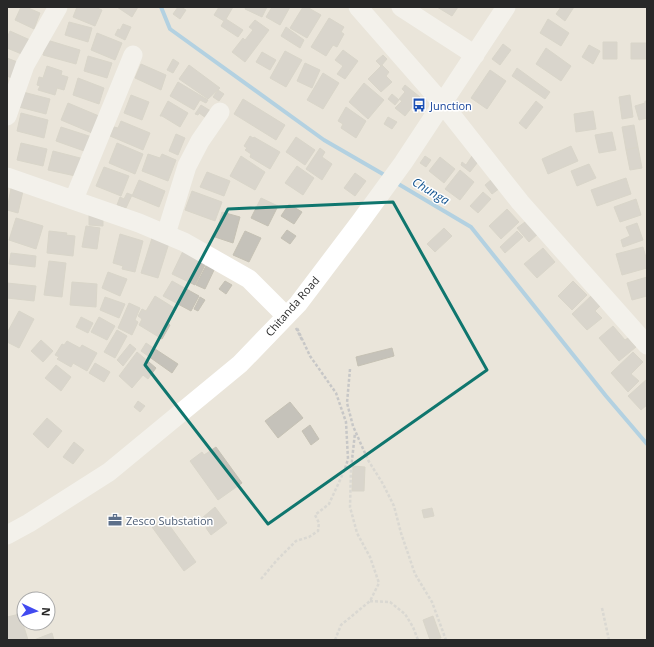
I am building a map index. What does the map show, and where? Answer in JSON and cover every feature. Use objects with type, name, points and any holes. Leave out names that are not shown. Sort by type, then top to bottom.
[{"type":"street","points":[[7,116],[25,64],[58,7]]},
{"type":"street","points":[[358,7],[442,103],[520,202],[647,345]]},
{"type":"street","points":[[401,7],[475,55]]},
{"type":"street","name":"Chitanda Road","points":[[7,535],[29,523],[109,472],[240,364],[298,304],[403,163],[506,7]]},
{"type":"street","points":[[74,199],[133,54]]},
{"type":"street","points":[[166,234],[187,166],[200,141],[220,112]]},
{"type":"street","points":[[7,176],[74,199],[166,234],[209,255],[249,279],[287,315]]},
{"type":"path","points":[[261,579],[296,541],[309,537],[318,531],[319,523],[315,515],[329,504],[348,459],[346,422],[336,393],[310,356],[287,315]]},
{"type":"path","points":[[350,370],[347,403],[353,426],[368,460],[383,484],[394,506],[401,533],[415,574],[432,602],[446,640]]},
{"type":"path","points":[[335,640],[341,625],[370,601],[379,583],[370,557],[357,533],[350,507],[351,469],[356,432]]},
{"type":"path","points":[[370,601],[390,602],[405,614],[413,627],[418,640]]},
{"type":"path","points":[[602,608],[609,640]]},
{"type":"highlighted area","points":[[393,202],[487,370],[268,524],[145,365],[228,209]]},
{"type":"building","points":[[21,7],[26,7],[40,13],[34,29],[15,20]]},
{"type":"building","points":[[77,7],[95,7],[102,10],[95,26],[73,17]]},
{"type":"building","points":[[117,7],[138,7],[132,17]]},
{"type":"building","points":[[178,7],[186,10],[180,19],[173,14]]},
{"type":"building","points":[[219,7],[233,7],[226,19],[243,30],[238,37],[221,26],[224,21],[214,15]]},
{"type":"building","points":[[246,7],[267,7],[262,17],[245,9]]},
{"type":"building","points":[[272,7],[290,7],[280,25],[266,17]]},
{"type":"building","points":[[303,7],[307,7],[321,15],[307,38],[290,28]]},
{"type":"building","points":[[437,7],[458,7],[452,16]]},
{"type":"building","points":[[561,7],[574,7],[565,21],[556,14]]},
{"type":"building","points":[[329,18],[344,27],[341,32],[344,34],[337,47],[333,45],[326,56],[311,47]]},
{"type":"building","points":[[548,19],[569,33],[561,46],[540,33]]},
{"type":"building","points":[[255,20],[269,30],[245,62],[232,52],[243,38],[245,40],[253,30],[249,27]]},
{"type":"building","points":[[69,22],[92,28],[88,42],[65,35]]},
{"type":"building","points":[[123,24],[131,27],[125,40],[115,35]]},
{"type":"building","points":[[286,27],[304,40],[300,48],[281,36]]},
{"type":"building","points":[[10,31],[30,40],[24,55],[7,48],[7,38]]},
{"type":"building","points":[[97,33],[122,43],[115,60],[91,50]]},
{"type":"building","points":[[47,40],[80,50],[76,64],[43,55]]},
{"type":"building","points":[[603,42],[617,42],[617,59],[603,59]]},
{"type":"building","points":[[631,43],[647,43],[647,59],[631,59]]},
{"type":"building","points":[[503,44],[511,50],[500,65],[492,59]]},
{"type":"building","points":[[589,45],[600,51],[593,64],[582,57]]},
{"type":"building","points":[[546,48],[571,66],[561,81],[536,64]]},
{"type":"building","points":[[343,50],[358,61],[345,79],[337,74],[343,66],[335,60]]},
{"type":"building","points":[[285,51],[302,60],[286,87],[270,78]]},
{"type":"building","points":[[262,52],[276,60],[270,70],[256,62]]},
{"type":"building","points":[[383,55],[387,59],[381,66],[376,61]]},
{"type":"building","points":[[88,56],[112,63],[107,78],[84,71]]},
{"type":"building","points":[[7,58],[20,63],[14,79],[7,76]]},
{"type":"building","points":[[173,59],[179,63],[173,73],[167,70]]},
{"type":"building","points":[[305,63],[320,70],[312,88],[297,81]]},
{"type":"building","points":[[141,64],[166,75],[161,90],[135,78]]},
{"type":"building","points":[[189,65],[220,88],[208,99],[179,79]]},
{"type":"building","points":[[382,65],[389,72],[386,76],[392,82],[381,92],[368,79]]},
{"type":"building","points":[[47,66],[62,71],[61,75],[68,77],[64,90],[57,88],[55,95],[38,90],[40,86],[37,85],[39,77],[43,78]]},
{"type":"building","points":[[517,68],[550,92],[545,99],[512,76]]},
{"type":"building","points":[[490,70],[506,81],[487,109],[471,98]]},
{"type":"building","points":[[323,73],[339,83],[323,109],[307,100]]},
{"type":"building","points":[[78,78],[104,88],[99,104],[73,95]]},
{"type":"building","points":[[178,82],[208,100],[206,103],[200,100],[194,110],[170,96]]},
{"type":"building","points":[[364,83],[384,100],[368,119],[349,102]]},
{"type":"building","points":[[405,85],[420,97],[405,116],[395,108],[402,101],[399,99],[405,92],[402,89]]},
{"type":"building","points":[[218,90],[224,94],[219,101],[213,97]]},
{"type":"building","points":[[23,92],[50,99],[46,114],[19,107]]},
{"type":"building","points":[[392,94],[399,100],[395,105],[388,99]]},
{"type":"building","points":[[131,95],[149,102],[142,120],[124,113]]},
{"type":"building","points":[[630,95],[633,117],[622,119],[619,97]]},
{"type":"building","points":[[243,99],[285,125],[276,140],[234,114]]},
{"type":"building","points":[[168,101],[188,113],[180,127],[160,116]]},
{"type":"building","points":[[536,101],[543,107],[526,129],[519,123]]},
{"type":"building","points":[[645,101],[647,101],[647,118],[639,120],[635,106],[645,103]]},
{"type":"building","points":[[68,103],[99,116],[92,133],[61,120]]},
{"type":"building","points":[[201,105],[214,113],[209,120],[199,113],[198,115],[195,114]]},
{"type":"building","points":[[346,107],[366,121],[356,138],[341,128],[343,124],[338,121]]},
{"type":"building","points":[[593,111],[596,129],[576,132],[574,114]]},
{"type":"building","points":[[21,113],[48,120],[44,138],[17,131]]},
{"type":"building","points":[[388,117],[397,122],[392,129],[384,124]]},
{"type":"building","points":[[121,121],[150,133],[143,150],[110,136],[114,127],[118,128]]},
{"type":"building","points":[[634,125],[638,147],[626,150],[622,127]]},
{"type":"building","points":[[61,127],[92,137],[87,152],[56,141]]},
{"type":"building","points":[[612,132],[616,150],[599,153],[595,135]]},
{"type":"building","points":[[176,134],[185,138],[178,155],[169,151]]},
{"type":"building","points":[[250,136],[280,152],[270,169],[250,157],[251,154],[245,150],[247,148],[244,146]]},
{"type":"building","points":[[296,137],[315,150],[305,165],[286,152]]},
{"type":"building","points":[[21,143],[47,149],[43,166],[17,160]]},
{"type":"building","points":[[117,143],[143,154],[135,174],[109,163]]},
{"type":"building","points":[[571,146],[578,161],[548,174],[542,159]]},
{"type":"building","points":[[638,147],[642,168],[630,170],[626,150]]},
{"type":"building","points":[[320,148],[325,152],[322,157],[332,164],[322,180],[306,169]]},
{"type":"building","points":[[53,151],[84,159],[80,177],[48,170]]},
{"type":"building","points":[[474,153],[481,158],[470,172],[461,165],[462,162],[466,165]]},
{"type":"building","points":[[148,154],[160,158],[162,154],[176,160],[168,181],[142,171]]},
{"type":"building","points":[[241,156],[265,172],[255,190],[230,176]]},
{"type":"building","points":[[425,156],[431,160],[426,167],[420,163]]},
{"type":"building","points":[[440,157],[455,169],[444,183],[429,171]]},
{"type":"building","points":[[589,164],[596,178],[577,186],[571,171]]},
{"type":"building","points":[[297,166],[314,178],[303,195],[285,183]]},
{"type":"building","points":[[104,167],[129,176],[121,196],[96,186]]},
{"type":"building","points":[[460,170],[474,182],[460,200],[445,189]]},
{"type":"building","points":[[207,172],[230,181],[224,196],[200,187]]},
{"type":"building","points":[[355,173],[366,181],[355,196],[344,188]]},
{"type":"building","points":[[626,178],[631,194],[597,206],[591,190]]},
{"type":"building","points":[[492,179],[500,188],[492,194],[485,185]]},
{"type":"building","points":[[139,180],[165,191],[159,207],[132,196]]},
{"type":"building","points":[[11,188],[23,191],[18,213],[7,210]]},
{"type":"building","points":[[192,191],[222,202],[215,221],[185,210]]},
{"type":"building","points":[[483,192],[491,199],[478,213],[470,206]]},
{"type":"building","points":[[127,193],[132,195],[126,208],[117,205],[120,197],[124,199]]},
{"type":"building","points":[[261,198],[278,206],[268,226],[251,218]]},
{"type":"building","points":[[636,199],[641,215],[620,222],[614,207]]},
{"type":"building","points":[[289,204],[302,212],[294,224],[281,216]]},
{"type":"building","points":[[507,209],[519,222],[501,239],[489,226]]},
{"type":"building","points":[[222,212],[240,217],[233,243],[215,237]]},
{"type":"building","points":[[89,215],[103,216],[103,226],[89,225]]},
{"type":"building","points":[[16,218],[43,226],[36,249],[9,240]]},
{"type":"building","points":[[529,219],[540,232],[529,242],[517,228]]},
{"type":"building","points":[[637,223],[643,240],[623,247],[621,240],[630,236],[626,227]]},
{"type":"building","points":[[86,226],[100,228],[97,249],[82,247]]},
{"type":"building","points":[[444,228],[452,236],[435,252],[427,244]]},
{"type":"building","points":[[287,230],[296,236],[290,244],[281,238]]},
{"type":"building","points":[[49,231],[67,233],[66,235],[75,236],[73,256],[47,253]]},
{"type":"building","points":[[245,231],[261,238],[249,262],[233,255]]},
{"type":"building","points":[[517,231],[523,237],[505,253],[500,247]]},
{"type":"building","points":[[120,234],[143,241],[135,272],[122,269],[123,266],[113,263]]},
{"type":"building","points":[[152,238],[169,243],[158,278],[141,273]]},
{"type":"building","points":[[643,247],[647,261],[647,268],[622,275],[616,254]]},
{"type":"building","points":[[543,248],[555,262],[537,278],[524,264]]},
{"type":"building","points":[[183,251],[206,263],[195,285],[172,274]]},
{"type":"building","points":[[11,253],[36,256],[35,267],[9,264]]},
{"type":"building","points":[[49,261],[66,263],[62,297],[44,295]]},
{"type":"building","points":[[207,264],[215,268],[205,289],[196,285]]},
{"type":"building","points":[[108,272],[127,279],[120,296],[102,288]]},
{"type":"building","points":[[647,277],[647,296],[632,300],[627,283]]},
{"type":"building","points":[[172,281],[199,296],[191,311],[163,296]]},
{"type":"building","points":[[225,281],[232,285],[226,294],[219,289]]},
{"type":"building","points":[[573,281],[587,295],[572,310],[558,296]]},
{"type":"building","points":[[72,282],[97,284],[96,307],[70,305]]},
{"type":"building","points":[[7,283],[36,286],[34,301],[7,298]]},
{"type":"building","points":[[593,294],[602,304],[595,311],[602,318],[587,330],[572,314]]},
{"type":"building","points":[[155,296],[176,309],[168,323],[170,325],[162,339],[139,325],[142,319],[138,316],[142,309],[146,311]]},
{"type":"building","points":[[105,297],[125,304],[119,318],[100,310]]},
{"type":"building","points":[[200,297],[205,300],[198,311],[194,309]]},
{"type":"building","points":[[129,303],[140,308],[135,320],[138,322],[132,335],[118,328]]},
{"type":"building","points":[[19,311],[34,319],[19,348],[7,342],[7,333]]},
{"type":"building","points":[[81,317],[93,323],[88,333],[76,327]]},
{"type":"building","points":[[99,317],[115,326],[107,340],[91,332]]},
{"type":"building","points":[[613,326],[625,340],[628,338],[636,347],[619,361],[599,338]]},
{"type":"building","points":[[117,330],[127,336],[115,358],[104,352]]},
{"type":"building","points":[[41,340],[53,351],[43,362],[31,351]]},
{"type":"building","points":[[67,341],[80,348],[82,345],[97,353],[87,371],[73,363],[71,367],[57,359],[59,357],[55,355],[62,344],[64,345]]},
{"type":"building","points":[[146,343],[178,364],[172,373],[141,351]]},
{"type":"building","points":[[130,344],[136,349],[123,366],[117,360]]},
{"type":"building","points":[[392,348],[394,356],[358,366],[356,357]]},
{"type":"building","points":[[137,352],[156,368],[148,379],[143,375],[132,388],[119,376]]},
{"type":"building","points":[[633,352],[643,362],[631,374],[639,381],[628,392],[611,373]]},
{"type":"building","points":[[95,363],[110,372],[104,382],[89,373]]},
{"type":"building","points":[[56,365],[71,377],[61,391],[45,378]]},
{"type":"building","points":[[647,379],[647,405],[641,410],[628,396]]},
{"type":"building","points":[[138,401],[145,406],[140,412],[134,407]]},
{"type":"building","points":[[290,402],[303,418],[278,438],[265,421]]},
{"type":"building","points":[[47,418],[62,431],[48,448],[33,434]]},
{"type":"building","points":[[310,425],[319,439],[311,445],[302,431]]},
{"type":"building","points":[[74,442],[84,450],[73,464],[63,457]]},
{"type":"building","points":[[216,447],[242,483],[218,500],[190,461],[202,452],[204,455]]},
{"type":"building","points":[[353,466],[365,467],[364,491],[352,491]]},
{"type":"building","points":[[215,507],[227,523],[211,535],[206,528],[208,526],[202,518]]},
{"type":"building","points":[[432,508],[434,516],[424,518],[422,510]]},
{"type":"building","points":[[164,518],[196,562],[184,571],[152,527]]},
{"type":"building","points":[[16,615],[16,631],[25,631],[28,640],[7,640],[7,617]]},
{"type":"building","points":[[433,616],[441,638],[430,640],[423,620]]},
{"type":"building","points":[[52,633],[54,640],[34,640]]},
{"type":"waterway","name":"Chunga","points":[[161,7],[170,29],[324,140],[388,177]]},
{"type":"waterway","name":"Chunga","points":[[395,182],[471,227],[606,396],[647,444]]},
{"type":"place","name":"Junction","points":[[419,105]]},
{"type":"place","name":"Zesco Substation","points":[[115,520]]}]
